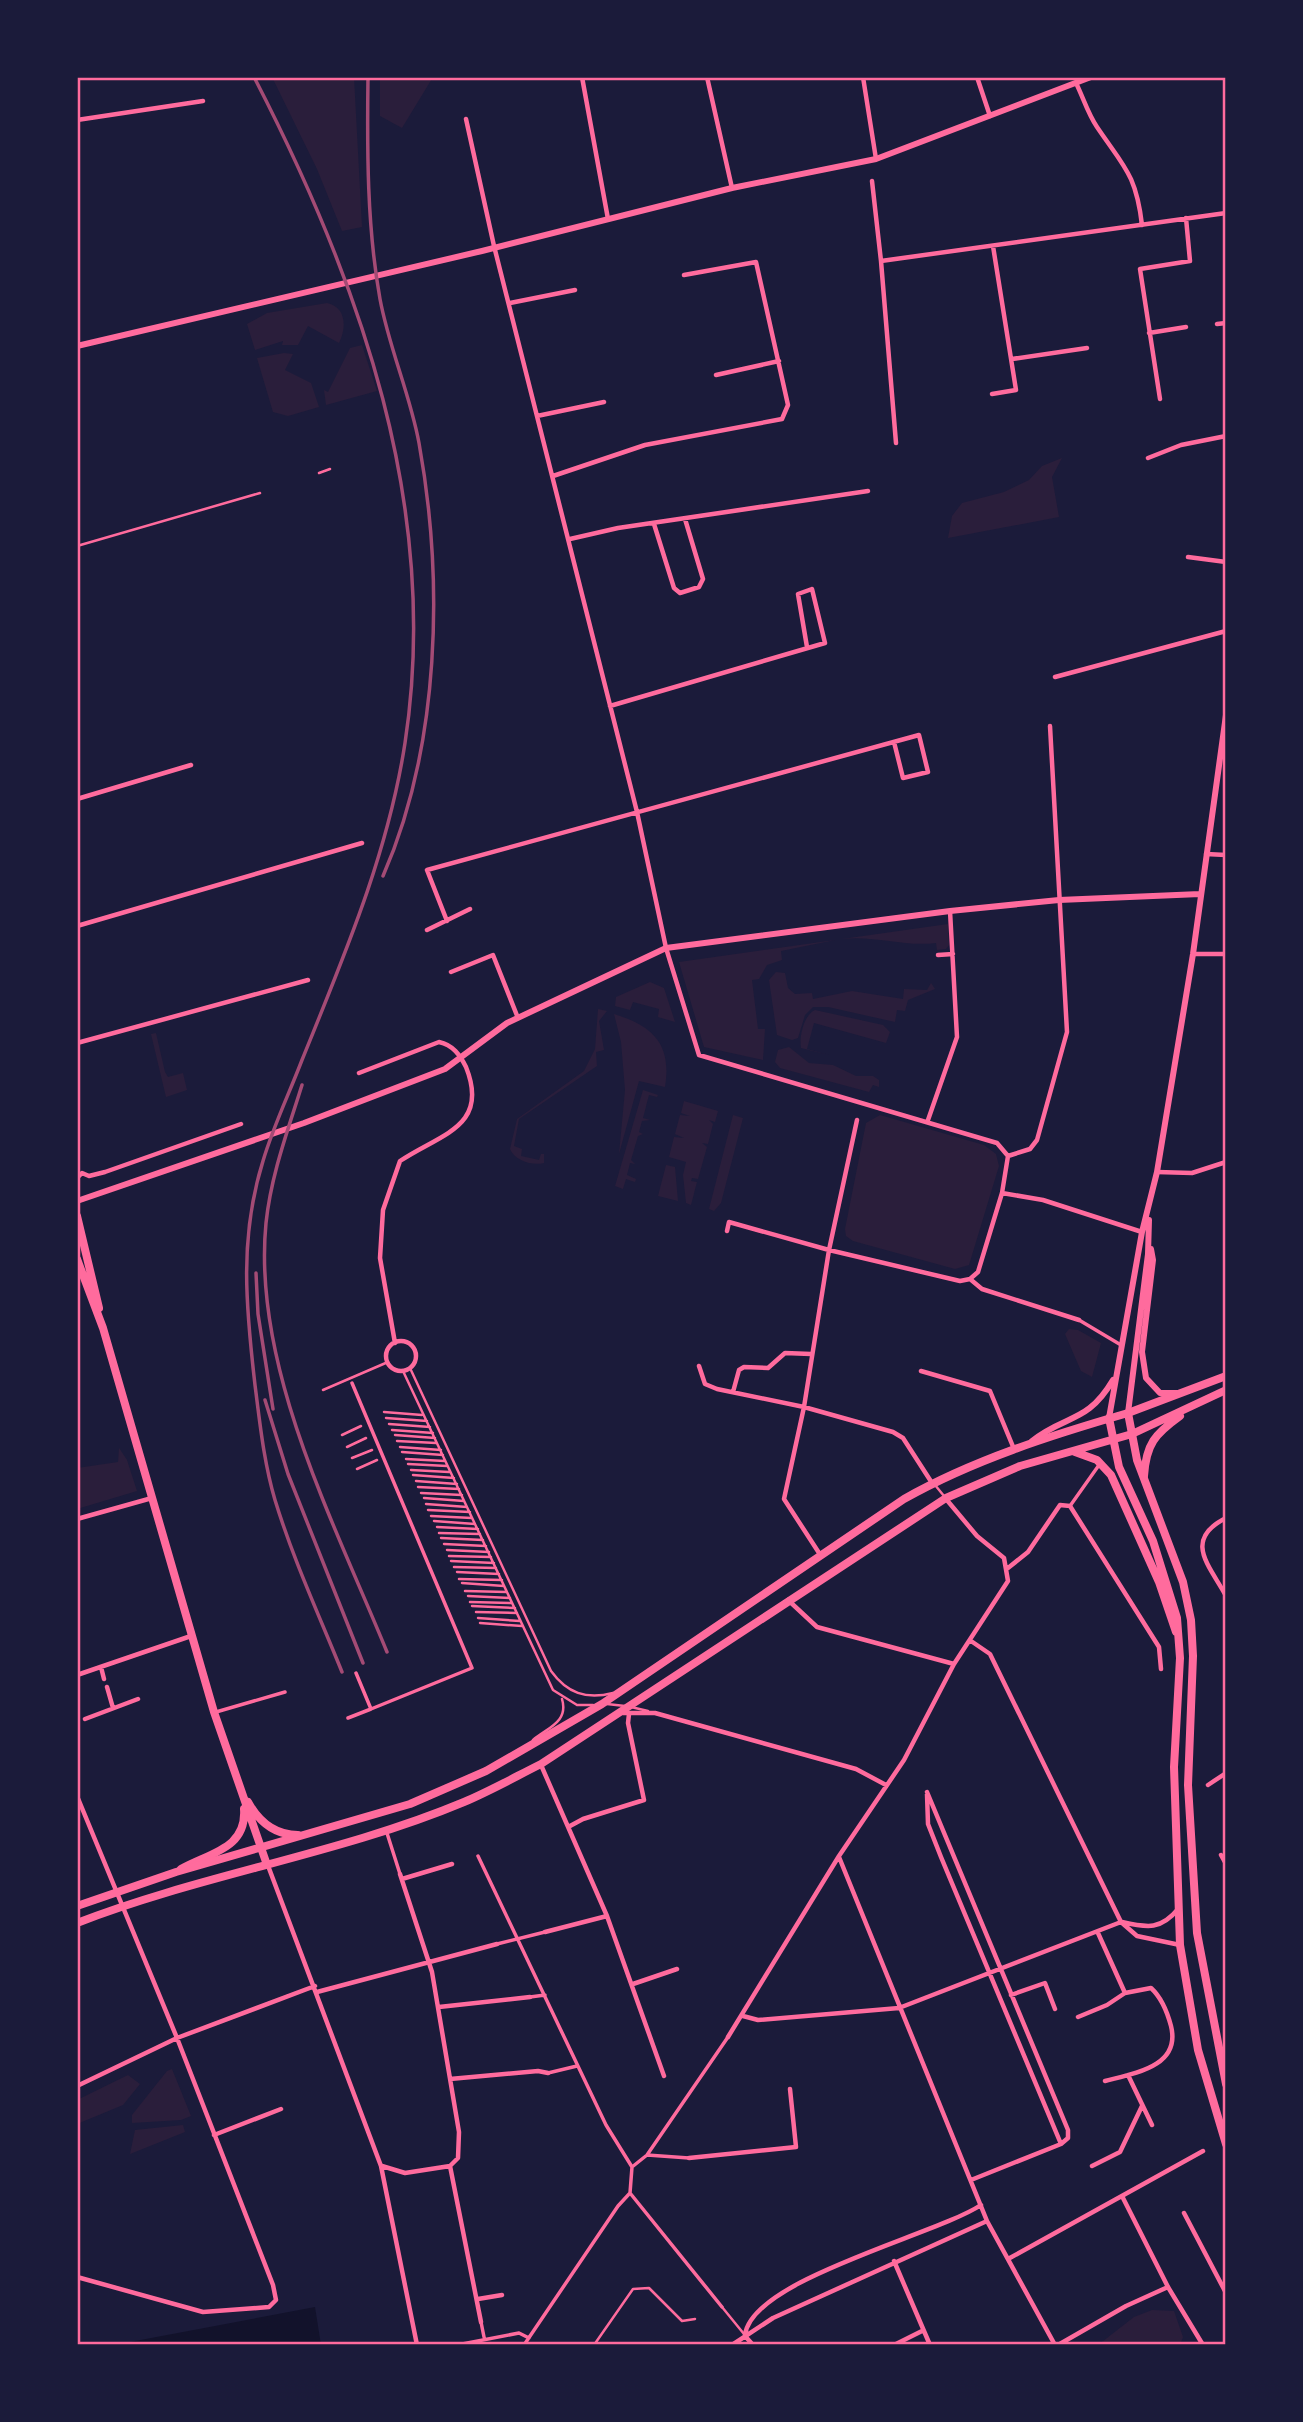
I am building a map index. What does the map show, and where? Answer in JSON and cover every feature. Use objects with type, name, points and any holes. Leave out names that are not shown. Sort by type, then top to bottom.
[{"type":"main road","points":[[77,1216],[103,1328],[191,1636],[266,1863]]},
{"type":"main road","points":[[77,1259],[103,1328]]},
{"type":"main road","points":[[77,1906],[176,1872],[435,1795],[522,1753],[602,1704],[932,1483],[1025,1446],[1128,1413],[1226,1376]]},
{"type":"main road","points":[[77,1923],[122,1906],[386,1829],[461,1803],[541,1764],[618,1713],[629,1710],[788,1599],[946,1498],[1020,1466],[1115,1441],[1226,1390]]},
{"type":"main road","points":[[1144,1478],[1146,1453],[1157,1434],[1194,1405]]},
{"type":"main road","points":[[1128,1413],[1144,1478],[1183,1582],[1191,1620],[1193,1656],[1188,1786],[1196,1920],[1216,2046],[1226,2084]]},
{"type":"main road","points":[[1109,1418],[1119,1467],[1169,1584],[1178,1637],[1174,1767],[1180,1945],[1198,2050],[1226,2141]]},
{"type":"main road","points":[[1072,1451],[1087,1455],[1111,1475],[1136,1529],[1178,1637]]},
{"type":"main road","points":[[237,1781],[261,1822],[285,1835],[304,1835]]},
{"type":"main road","points":[[176,1872],[233,1843],[243,1824],[243,1800]]},
{"type":"street","points":[[582,77],[608,219]]},
{"type":"street","points":[[707,77],[732,188]]},
{"type":"street","points":[[863,77],[876,159]]},
{"type":"street","points":[[977,77],[990,116]]},
{"type":"street","points":[[77,346],[482,251],[732,188],[876,159],[1091,77]]},
{"type":"street","points":[[1076,83],[1095,125],[1130,172],[1139,199],[1142,225]]},
{"type":"street","points":[[77,120],[203,101]]},
{"type":"street","points":[[466,119],[494,246],[570,539],[636,812],[666,948],[699,1055],[928,1120],[997,1143],[1008,1156],[1002,1193],[978,1272],[970,1279],[960,1281],[829,1250],[729,1222],[727,1231]]},
{"type":"street","points":[[872,181],[896,443]]},
{"type":"street","points":[[881,261],[1226,213]]},
{"type":"street","points":[[1160,399],[1140,269],[1190,261],[1186,218]]},
{"type":"street","points":[[992,394],[1016,390],[993,246]]},
{"type":"street","points":[[553,476],[645,444],[782,419],[788,405],[756,262],[684,275]]},
{"type":"street","points":[[510,303],[575,290]]},
{"type":"street","points":[[1217,324],[1226,323]]},
{"type":"street","points":[[1150,332],[1186,327]]},
{"type":"street","points":[[1012,359],[1087,348]]},
{"type":"street","points":[[716,375],[779,361]]},
{"type":"street","points":[[537,416],[604,402]]},
{"type":"street","points":[[1148,458],[1181,445],[1226,436]]},
{"type":"street","points":[[570,539],[868,491]]},
{"type":"street","points":[[654,524],[674,588],[681,593],[699,587],[703,579],[685,519]]},
{"type":"street","points":[[1188,557],[1226,562]]},
{"type":"street","points":[[610,706],[825,643],[812,589],[798,594],[807,647]]},
{"type":"street","points":[[1055,677],[1226,631]]},
{"type":"street","points":[[1109,1418],[1157,1172],[1223,761],[1226,715]]},
{"type":"street","points":[[1008,1156],[1030,1149],[1037,1140],[1064,1051],[1067,1032],[1050,726]]},
{"type":"street","points":[[447,921],[427,870],[919,735],[928,772],[903,778],[894,742]]},
{"type":"street","points":[[77,799],[191,765]]},
{"type":"street","points":[[77,926],[362,843]]},
{"type":"street","points":[[1206,854],[1226,855]]},
{"type":"street","points":[[77,1201],[304,1123],[445,1069],[519,1017],[666,948],[798,928],[950,911],[1059,900],[1200,894]]},
{"type":"street","points":[[427,930],[471,909]]},
{"type":"street","points":[[928,1120],[957,1037],[950,911]]},
{"type":"street","points":[[938,955],[953,954]]},
{"type":"street","points":[[1193,954],[1226,954]]},
{"type":"street","points":[[451,972],[493,955],[519,1017]]},
{"type":"street","points":[[77,1043],[308,980]]},
{"type":"street","points":[[359,1073],[439,1042],[448,1044],[462,1058],[473,1086],[473,1106],[455,1130],[400,1161],[383,1210],[380,1258],[395,1343]]},
{"type":"street","points":[[821,1556],[784,1499],[804,1407],[829,1250],[856,1120]]},
{"type":"street","points":[[77,1178],[82,1173],[89,1176],[106,1172],[241,1124]]},
{"type":"street","points":[[1157,1172],[1192,1173],[1226,1162]]},
{"type":"street","points":[[1002,1193],[1043,1200],[1145,1231]]},
{"type":"street","points":[[1145,1231],[1153,1260],[1142,1352],[1146,1378],[1160,1393],[1177,1393]]},
{"type":"street","points":[[1128,1413],[1145,1231]]},
{"type":"street","points":[[970,1279],[982,1289],[1079,1320],[1122,1346]]},
{"type":"street","points":[[407,1342],[414,1348],[416,1359],[410,1368],[403,1371],[395,1369],[388,1362],[387,1352],[395,1343],[407,1342]]},
{"type":"street","points":[[733,1392],[739,1370],[744,1367],[768,1368],[785,1353],[811,1354]]},
{"type":"street","points":[[699,1366],[705,1384],[804,1407],[893,1432],[903,1438],[932,1483]]},
{"type":"street","points":[[921,1371],[990,1391],[1015,1450]]},
{"type":"street","points":[[1025,1446],[1044,1431],[1082,1416],[1094,1408],[1117,1374]]},
{"type":"street","points":[[348,1718],[472,1668],[352,1382]]},
{"type":"street","points":[[1070,1506],[1100,1464]]},
{"type":"street","points":[[77,1519],[152,1498]]},
{"type":"street","points":[[632,2167],[647,2155],[743,2016],[839,1856],[904,1760],[954,1664],[1008,1581],[1008,1568],[1004,1558],[977,1536],[946,1498]]},
{"type":"street","points":[[1008,1568],[1028,1552],[1060,1505],[1070,1506]]},
{"type":"street","points":[[1070,1506],[1159,1647],[1161,1669]]},
{"type":"street","points":[[1226,1518],[1212,1525],[1201,1545],[1204,1562],[1226,1596]]},
{"type":"street","points":[[788,1599],[817,1627],[954,1664]]},
{"type":"street","points":[[77,1675],[191,1636]]},
{"type":"street","points":[[971,1641],[990,1654],[1121,1922],[1137,1937],[1180,1945]]},
{"type":"street","points":[[100,1667],[104,1679]]},
{"type":"street","points":[[356,1673],[371,1709]]},
{"type":"street","points":[[107,1687],[113,1708]]},
{"type":"street","points":[[214,1712],[285,1692]]},
{"type":"street","points":[[85,1720],[138,1699]]},
{"type":"street","points":[[570,1826],[583,1819],[644,1800],[628,1723],[629,1710],[655,1713],[856,1769],[886,1785]]},
{"type":"street","points":[[541,1764],[607,1916],[664,2076]]},
{"type":"street","points":[[1208,1786],[1226,1773]]},
{"type":"street","points":[[971,2180],[1061,2144],[1068,2138],[1068,2130],[927,1792],[928,1824],[1061,2144]]},
{"type":"street","points":[[77,1796],[177,2038],[274,2285],[276,2300],[268,2307],[203,2312],[77,2277]]},
{"type":"street","points":[[381,2166],[405,2173],[450,2166],[458,2158],[460,2150],[439,2007],[429,1963],[386,1829]]},
{"type":"street","points":[[1221,1855],[1226,1864]]},
{"type":"street","points":[[478,1856],[577,2066],[606,2124],[632,2167],[630,2193],[618,2206],[524,2345]]},
{"type":"street","points":[[839,1856],[987,2221],[1057,2345],[1126,2306],[1168,2287]]},
{"type":"street","points":[[266,1863],[381,2166],[417,2345]]},
{"type":"street","points":[[401,1877],[452,1864]]},
{"type":"street","points":[[743,2016],[758,2020],[899,2008],[1121,1922],[1147,1927],[1160,1926],[1179,1908]]},
{"type":"street","points":[[77,2086],[177,2038],[316,1989],[429,1963],[607,1916]]},
{"type":"street","points":[[1098,1933],[1125,1993]]},
{"type":"street","points":[[633,1984],[677,1969]]},
{"type":"street","points":[[1011,1995],[1045,1983],[1055,2009]]},
{"type":"street","points":[[1078,2017],[1107,2005],[1125,1993],[1151,1988],[1160,1997],[1174,2038],[1172,2049],[1165,2058],[1128,2075],[1105,2081]]},
{"type":"street","points":[[439,2007],[545,1994]]},
{"type":"street","points":[[450,2079],[538,2071],[548,2073],[577,2066]]},
{"type":"street","points":[[1128,2075],[1152,2125]]},
{"type":"street","points":[[647,2155],[689,2158],[796,2147],[790,2089]]},
{"type":"street","points":[[1092,2166],[1120,2152],[1142,2106]]},
{"type":"street","points":[[214,2135],[281,2109]]},
{"type":"street","points":[[1008,2259],[1203,2151]]},
{"type":"street","points":[[450,2166],[484,2337]]},
{"type":"street","points":[[630,2193],[722,2307]]},
{"type":"street","points":[[1123,2197],[1168,2287],[1203,2345]]},
{"type":"street","points":[[753,2345],[745,2336],[747,2322],[761,2307],[828,2270],[981,2205]]},
{"type":"street","points":[[1184,2213],[1226,2293]]},
{"type":"street","points":[[732,2345],[772,2318],[894,2260],[987,2221]]},
{"type":"street","points":[[894,2260],[930,2345]]},
{"type":"street","points":[[478,2299],[502,2295]]},
{"type":"street","points":[[894,2345],[922,2331]]},
{"type":"street","points":[[457,2345],[484,2337],[519,2333],[529,2338]]},
{"type":"lane","points":[[319,472],[330,469]]},
{"type":"lane","points":[[77,546],[260,493]]},
{"type":"lane","points":[[323,1390],[388,1362]]},
{"type":"lane","points":[[410,1368],[551,1671],[562,1685],[578,1694],[592,1696],[622,1690]]},
{"type":"lane","points":[[403,1371],[554,1690],[577,1705],[602,1704],[629,1710]]},
{"type":"lane","points":[[384,1412],[424,1415]]},
{"type":"lane","points":[[386,1418],[427,1421]]},
{"type":"lane","points":[[389,1424],[430,1427]]},
{"type":"lane","points":[[342,1435],[361,1426]]},
{"type":"lane","points":[[392,1430],[433,1433]]},
{"type":"lane","points":[[395,1435],[435,1438]]},
{"type":"lane","points":[[347,1447],[366,1438]]},
{"type":"lane","points":[[397,1441],[438,1443]]},
{"type":"lane","points":[[400,1447],[441,1450]]},
{"type":"lane","points":[[352,1458],[372,1450]]},
{"type":"lane","points":[[402,1452],[443,1455]]},
{"type":"lane","points":[[406,1459],[446,1461]]},
{"type":"lane","points":[[357,1469],[377,1460]]},
{"type":"lane","points":[[408,1464],[448,1466]]},
{"type":"lane","points":[[411,1470],[451,1472]]},
{"type":"lane","points":[[413,1475],[454,1478]]},
{"type":"lane","points":[[416,1481],[457,1484]]},
{"type":"lane","points":[[932,1483],[946,1498]]},
{"type":"lane","points":[[418,1487],[459,1489]]},
{"type":"lane","points":[[421,1493],[462,1495]]},
{"type":"lane","points":[[424,1498],[464,1501]]},
{"type":"lane","points":[[426,1504],[467,1507]]},
{"type":"lane","points":[[428,1510],[470,1512]]},
{"type":"lane","points":[[431,1516],[472,1518]]},
{"type":"lane","points":[[434,1521],[475,1523],[480,1520]]},
{"type":"lane","points":[[437,1527],[478,1529]]},
{"type":"lane","points":[[439,1533],[480,1534]]},
{"type":"lane","points":[[441,1538],[483,1540]]},
{"type":"lane","points":[[444,1544],[486,1546]]},
{"type":"lane","points":[[447,1550],[489,1552]]},
{"type":"lane","points":[[449,1556],[491,1557]]},
{"type":"lane","points":[[452,1561],[494,1563]]},
{"type":"lane","points":[[454,1567],[496,1569]]},
{"type":"lane","points":[[457,1572],[499,1574]]},
{"type":"lane","points":[[460,1578],[502,1580]]},
{"type":"lane","points":[[462,1583],[504,1586]]},
{"type":"lane","points":[[465,1591],[507,1592]]},
{"type":"lane","points":[[468,1596],[510,1598]]},
{"type":"lane","points":[[470,1602],[512,1603]]},
{"type":"lane","points":[[472,1606],[515,1608]]},
{"type":"lane","points":[[476,1612],[517,1613]]},
{"type":"lane","points":[[478,1618],[520,1619],[525,1615]]},
{"type":"lane","points":[[480,1623],[523,1626]]},
{"type":"lane","points":[[522,1753],[529,1743],[560,1721],[564,1703],[561,1696]]},
{"type":"lane","points":[[594,2345],[633,2289],[649,2288],[682,2321],[695,2319]]},
{"type":"lane","points":[[722,2307],[745,2336]]},
{"type":"shaded area","points":[[272,77],[354,77],[362,227],[342,231],[317,169]]},
{"type":"shaded area","points":[[380,77],[433,77],[402,128],[380,116]]},
{"type":"shaded area","points":[[327,303],[338,309],[343,318],[339,343],[308,326],[298,345],[282,345],[283,341],[255,350],[247,324],[267,313]]},
{"type":"shaded area","points":[[362,345],[377,391],[326,405],[324,390],[328,392],[350,348]]},
{"type":"shaded area","points":[[293,354],[285,370],[311,383],[319,407],[288,416],[273,412],[257,358]]},
{"type":"shaded area","points":[[1062,458],[1052,477],[1059,517],[948,538],[952,516],[962,503],[1004,492],[1029,480],[1042,466]]},
{"type":"shaded area","points":[[948,924],[949,945],[946,949],[937,950],[936,943],[842,939]]},
{"type":"shaded area","points":[[835,940],[781,951],[782,960],[767,965],[759,979],[752,980],[758,1029],[765,1029],[763,1060],[704,1047],[679,962]]},
{"type":"shaded area","points":[[776,972],[785,973],[788,988],[795,994],[812,993],[813,999],[852,991],[903,999],[904,989],[927,990],[931,983],[935,989],[908,1000],[905,1011],[897,1010],[895,1022],[828,1007],[813,1007],[805,1015],[798,1038],[792,1040],[777,1035],[769,980]]},
{"type":"shaded area","points":[[650,982],[664,988],[675,1022],[658,1017],[659,1009],[633,1002],[630,1010],[615,1006],[616,997]]},
{"type":"shaded area","points":[[598,1009],[607,1011],[599,1021],[604,1050],[596,1052],[597,1066],[519,1119],[514,1146],[522,1149],[521,1156],[539,1160],[541,1154],[544,1154],[544,1163],[530,1163],[520,1159],[510,1149],[517,1119],[584,1071],[595,1049]]},
{"type":"shaded area","points":[[815,1010],[883,1025],[890,1032],[886,1043],[814,1023],[807,1049],[829,1055],[801,1048],[803,1026]]},
{"type":"shaded area","points":[[614,1014],[639,1024],[657,1039],[665,1059],[666,1072],[665,1087],[639,1081],[619,1154],[625,1090],[621,1042]]},
{"type":"shaded area","points":[[156,1033],[165,1072],[168,1077],[183,1073],[187,1090],[166,1097],[151,1034]]},
{"type":"shaded area","points":[[789,1047],[809,1063],[833,1065],[856,1076],[873,1076],[879,1080],[879,1087],[873,1085],[869,1092],[780,1068],[775,1062],[778,1050]]},
{"type":"shaded area","points":[[643,1090],[658,1095],[649,1095],[643,1118],[650,1120],[642,1121],[639,1132],[643,1134],[638,1136],[631,1160],[635,1164],[630,1163],[627,1175],[636,1179],[635,1182],[626,1179],[623,1189],[615,1186]]},
{"type":"shaded area","points":[[684,1101],[718,1111],[715,1122],[709,1120],[713,1124],[708,1144],[702,1143],[707,1147],[698,1179],[692,1178],[691,1181],[697,1182],[691,1205],[686,1203],[683,1175],[686,1162],[669,1157],[674,1137],[684,1138],[675,1134],[680,1115],[690,1116],[681,1113]]},
{"type":"shaded area","points":[[733,1115],[743,1118],[721,1203],[714,1211],[709,1209]]},
{"type":"shaded area","points":[[880,1115],[984,1145],[996,1154],[999,1166],[969,1265],[955,1269],[853,1241],[846,1236],[845,1229],[866,1123]]},
{"type":"shaded area","points":[[666,1165],[675,1167],[678,1201],[658,1196]]},
{"type":"shaded area","points":[[1069,1329],[1078,1330],[1101,1343],[1092,1377],[1081,1371],[1065,1334]]},
{"type":"shaded area","points":[[119,1448],[127,1460],[137,1491],[77,1509],[77,1468],[118,1462]]},
{"type":"shaded area","points":[[172,2069],[191,2116],[181,2120],[132,2123],[132,2115],[167,2071]]},
{"type":"shaded area","points":[[128,2075],[140,2084],[123,2105],[77,2124],[77,2100]]},
{"type":"shaded area","points":[[183,2125],[185,2132],[130,2154],[135,2130]]},
{"type":"shaded area","points":[[315,2307],[321,2345],[114,2345]]},
{"type":"shaded area","points":[[1152,2310],[1174,2311],[1183,2337],[1180,2345],[1098,2345],[1134,2317]]},
{"type":"railway","points":[[254,77],[327,234],[358,316],[383,399],[401,483],[412,569],[413,655],[405,743],[388,825],[349,943],[267,1148],[255,1189],[248,1245],[249,1328],[268,1472],[290,1544],[342,1672]]},
{"type":"railway","points":[[368,77],[372,244],[384,317],[419,443],[427,496],[434,606],[426,718],[416,773],[402,826],[383,876]]},
{"type":"railway","points":[[302,1085],[268,1205],[265,1277],[272,1332],[284,1387],[301,1442],[387,1652]]},
{"type":"railway","points":[[256,1273],[258,1314],[273,1409]]},
{"type":"railway","points":[[265,1400],[288,1474],[363,1663]]}]
